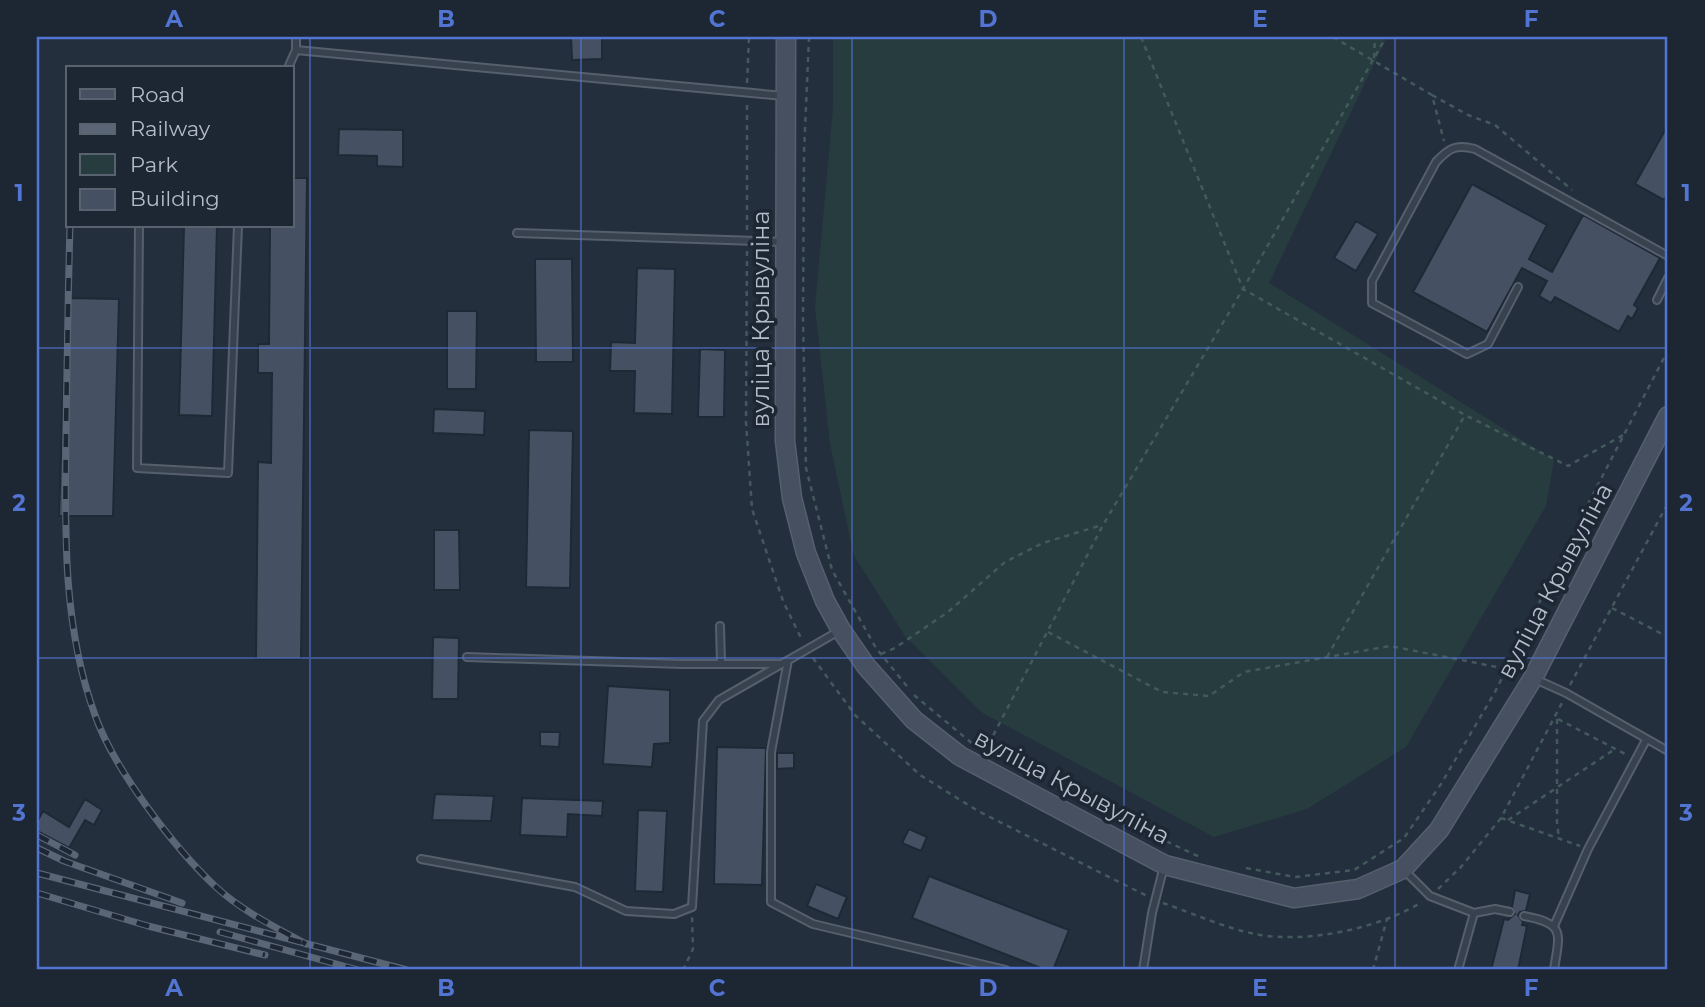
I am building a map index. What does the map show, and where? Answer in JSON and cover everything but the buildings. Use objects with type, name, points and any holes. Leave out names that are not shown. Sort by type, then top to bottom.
[{"type":"main road","name":"вуліца Крывуліна","points":[[786,37],[785,441],[792,498],[806,554],[825,601],[866,666],[914,720],[960,756],[1165,864],[1294,898],[1358,889],[1403,869],[1439,830],[1533,678],[1668,416]]},
{"type":"lane","points":[[289,66],[296,50],[296,37]]},
{"type":"lane","points":[[296,50],[786,96]]},
{"type":"lane","points":[[1518,287],[1488,344],[1467,354],[1372,303],[1372,281],[1436,162],[1447,151],[1462,145],[1475,149],[1668,256]]},
{"type":"lane","points":[[139,228],[137,468],[228,473],[238,228]]},
{"type":"lane","points":[[517,233],[786,242]]},
{"type":"lane","points":[[1657,300],[1668,278]]},
{"type":"lane","points":[[720,626],[721,663]]},
{"type":"lane","points":[[421,859],[575,887],[626,911],[674,914],[692,907],[703,722],[719,700],[841,630]]},
{"type":"lane","points":[[467,657],[781,664]]},
{"type":"lane","points":[[788,660],[771,752],[771,902],[813,924],[1006,970]]},
{"type":"lane","points":[[1533,678],[1566,693],[1668,751]]},
{"type":"lane","points":[[1554,926],[1588,849],[1646,740]]},
{"type":"lane","points":[[1143,970],[1165,864]]},
{"type":"lane","points":[[1403,869],[1430,896],[1474,913],[1495,909],[1510,912]]},
{"type":"lane","points":[[1458,970],[1474,913]]},
{"type":"lane","points":[[1524,916],[1541,919],[1554,926],[1559,933],[1554,970]]},
{"type":"path","points":[[748,37],[746,422],[752,509],[783,601],[807,650],[855,715],[920,775],[978,811],[1156,901],[1255,934],[1320,934],[1353,929],[1387,919],[1430,896],[1461,867],[1501,818],[1668,503]]},
{"type":"path","points":[[809,37],[804,152],[806,468],[832,570],[881,654],[914,696],[974,745]]},
{"type":"path","points":[[1141,37],[1243,289],[1465,415],[1568,467],[1625,434]]},
{"type":"path","points":[[1333,37],[1468,115],[1495,125],[1574,192]]},
{"type":"path","points":[[1374,61],[1375,37]]},
{"type":"path","points":[[984,753],[1103,525],[1243,289],[1386,37]]},
{"type":"path","points":[[1432,95],[1447,151]]},
{"type":"path","points":[[1242,868],[1295,877],[1354,870],[1404,838],[1441,785],[1507,669],[1668,350]]},
{"type":"path","points":[[1327,657],[1465,415]]},
{"type":"path","points":[[881,654],[895,648],[948,612],[1005,562],[1043,543],[1103,525]]},
{"type":"path","points":[[1612,608],[1668,637]]},
{"type":"path","points":[[1048,632],[1162,692],[1209,696],[1244,672],[1390,646],[1507,669],[1533,678]]},
{"type":"path","points":[[1556,718],[1636,759]]},
{"type":"path","points":[[1556,718],[1559,839]]},
{"type":"path","points":[[1508,821],[1615,749]]},
{"type":"path","points":[[1082,802],[1204,858]]},
{"type":"path","points":[[1501,818],[1588,849]]},
{"type":"path","points":[[683,970],[693,949],[692,907]]},
{"type":"path","points":[[1373,970],[1387,919]]},
{"type":"green space","points":[[833,37],[1387,37],[1269,283],[1554,460],[1546,506],[1406,747],[1307,809],[1214,837],[981,712],[905,636],[854,556],[830,444],[815,307],[833,108]]},
{"type":"railway","points":[[70,228],[66,540],[76,646],[95,715],[130,783],[182,852],[237,904],[306,944]]},
{"type":"railway","points":[[37,835],[75,855]]},
{"type":"railway","points":[[37,848],[64,861],[182,903]]},
{"type":"railway","points":[[37,873],[407,970]]},
{"type":"railway","points":[[37,893],[148,926],[265,955]]},
{"type":"railway","points":[[220,932],[358,970]]}]
